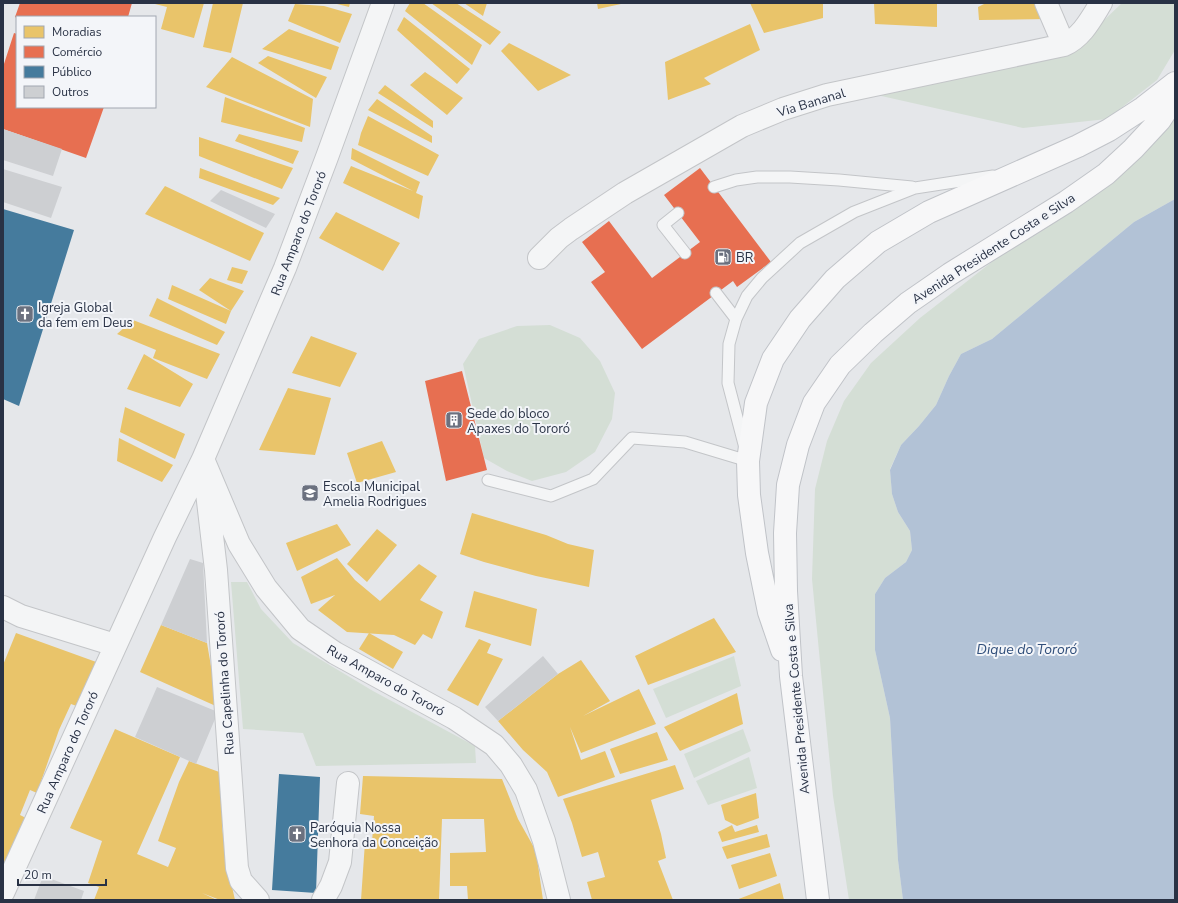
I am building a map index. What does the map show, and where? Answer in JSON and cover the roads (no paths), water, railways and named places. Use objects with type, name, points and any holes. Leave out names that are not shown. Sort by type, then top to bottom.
[{"type":"main road","points":[[791,676],[769,612],[757,553],[749,495],[748,461],[756,403],[773,359],[800,319],[835,279],[878,242],[929,212],[1021,172],[1109,130],[1143,108],[1175,83]]},
{"type":"main road","name":"Avenida Presidente Costa e Silva","points":[[818,900],[791,676],[786,591],[785,540],[788,485],[798,445],[814,403],[840,365],[908,303],[950,274],[1066,202],[1106,174],[1160,120],[1175,97]]},
{"type":"street","name":"Rua Amparo do Tororó","points":[[3,893],[165,537],[203,459],[285,268],[384,3]]},
{"type":"street","points":[[1046,3],[1064,45]]},
{"type":"street","name":"Via Bananal","points":[[539,258],[559,238],[625,193],[742,126],[783,109],[827,95],[1064,45],[1074,40],[1085,29],[1102,3]]},
{"type":"street","name":"Rua Amparo do Tororó","points":[[203,459],[239,544],[266,588],[300,629],[335,653],[454,718],[494,745],[511,764],[526,790],[544,841],[559,900]]},
{"type":"street","name":"Rua Capelinha do Tororó","points":[[203,459],[216,570],[237,868],[240,881],[258,900]]},
{"type":"street","points":[[3,607],[21,616],[116,645]]},
{"type":"street","points":[[323,900],[331,886],[340,862],[348,783]]},
{"type":"lane","points":[[748,461],[728,383],[729,344],[736,319],[747,296],[762,278],[800,243],[854,212],[915,188],[1021,172]]},
{"type":"lane","points":[[714,187],[736,180],[790,177],[839,180],[915,188]]},
{"type":"lane","points":[[678,213],[662,225],[684,253]]},
{"type":"lane","points":[[716,293],[736,319]]},
{"type":"lane","points":[[488,480],[551,496],[593,479],[632,438],[684,442],[748,461]]},
{"type":"water","name":"Dique do Tororó","points":[[1175,199],[1175,900],[903,900],[898,860],[890,718],[875,650],[875,594],[885,578],[906,562],[912,550],[910,531],[898,512],[892,494],[890,470],[901,445],[936,405],[961,354],[992,339],[1134,222]]},
{"type":"place","name":"BR","points":[[723,257]]},
{"type":"place","name":"Igreja Global da fem em Deus","points":[[25,314]]},
{"type":"place","name":"Sede do bloco Apaxes do Tororó","points":[[454,420]]},
{"type":"place","name":"Escola Municipal Amelia Rodrigues","points":[[310,493]]},
{"type":"place","name":"Paróquia Nossa Senhora da Conceição","points":[[297,834]]}]
